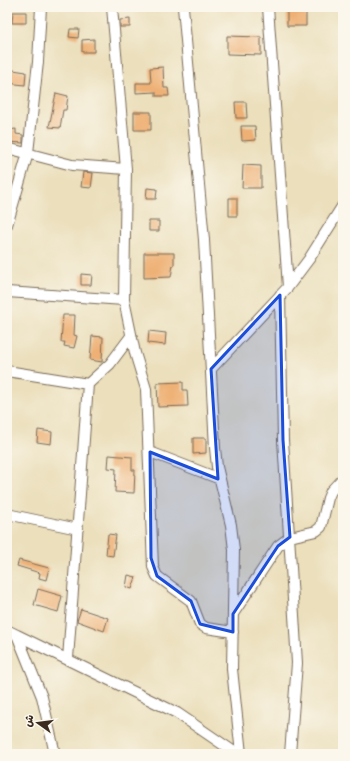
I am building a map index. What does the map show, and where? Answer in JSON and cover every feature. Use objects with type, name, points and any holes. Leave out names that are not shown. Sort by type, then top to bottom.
[{"type":"street","points":[[7,225],[28,153],[38,62],[41,7]]},
{"type":"street","points":[[112,7],[126,169],[124,300],[131,336],[146,389],[150,452],[153,567],[157,576],[191,601],[200,624],[206,628],[233,632]]},
{"type":"street","points":[[183,7],[204,240],[215,448],[220,479],[231,525],[234,550],[232,668],[242,754]]},
{"type":"street","points":[[268,7],[288,287]]},
{"type":"street","points":[[7,148],[72,165],[126,169]]},
{"type":"street","points":[[211,369],[288,287],[309,259],[343,206]]},
{"type":"street","points":[[343,206],[343,212]]},
{"type":"street","points":[[7,292],[124,300]]},
{"type":"street","points":[[280,295],[283,440],[297,663],[290,754]]},
{"type":"street","points":[[68,659],[88,384],[110,364],[131,336]]},
{"type":"street","points":[[7,371],[88,384]]},
{"type":"street","points":[[150,452],[220,479]]},
{"type":"street","points":[[233,614],[278,546],[290,538],[316,531],[321,527],[331,491],[343,478]]},
{"type":"street","points":[[7,514],[78,529]]},
{"type":"street","points":[[7,630],[177,713],[236,754]]},
{"type":"street","points":[[16,635],[42,697],[55,754]]},
{"type":"highlighted area","points":[[280,295],[283,440],[290,537],[278,546],[233,614],[233,632],[200,624],[191,601],[157,576],[151,558],[150,452],[218,479],[211,369]]},
{"type":"building","points":[[287,8],[306,8],[306,26],[287,26]]},
{"type":"building","points":[[13,12],[26,12],[26,23],[12,23]]},
{"type":"building","points":[[130,19],[130,27],[120,27],[120,20]]},
{"type":"building","points":[[70,29],[79,29],[78,38],[69,37]]},
{"type":"building","points":[[227,36],[261,37],[261,55],[227,54]]},
{"type":"building","points":[[94,39],[94,52],[82,52],[82,40]]},
{"type":"building","points":[[163,67],[164,88],[168,88],[169,96],[156,96],[156,92],[136,93],[136,83],[151,83],[150,68]]},
{"type":"building","points":[[7,69],[26,72],[25,85],[7,83]]},
{"type":"building","points":[[56,93],[68,96],[66,110],[63,110],[60,128],[49,127]]},
{"type":"building","points":[[235,102],[246,102],[247,118],[236,118]]},
{"type":"building","points":[[134,112],[151,112],[151,130],[134,130]]},
{"type":"building","points":[[241,126],[255,126],[256,140],[242,141]]},
{"type":"building","points":[[16,129],[16,134],[23,135],[23,143],[8,142],[8,130]]},
{"type":"building","points":[[243,165],[261,166],[261,188],[242,188]]},
{"type":"building","points":[[83,172],[93,173],[91,188],[81,187]]},
{"type":"building","points":[[147,188],[157,189],[156,199],[146,199]]},
{"type":"building","points":[[229,198],[237,198],[237,216],[229,216]]},
{"type":"building","points":[[149,221],[159,221],[159,231],[149,231]]},
{"type":"building","points":[[144,253],[174,253],[174,265],[171,277],[144,278]]},
{"type":"building","points":[[81,274],[92,275],[91,285],[81,285]]},
{"type":"building","points":[[63,315],[75,315],[74,335],[77,336],[74,348],[64,346],[65,342],[61,342]]},
{"type":"building","points":[[149,331],[166,333],[165,345],[148,343]]},
{"type":"building","points":[[92,336],[103,337],[102,362],[90,360]]},
{"type":"building","points":[[183,382],[183,390],[187,390],[188,406],[158,407],[157,383]]},
{"type":"building","points":[[38,430],[52,432],[51,444],[37,442]]},
{"type":"building","points":[[193,438],[206,438],[206,453],[193,454]]},
{"type":"building","points":[[109,455],[132,457],[132,470],[135,470],[134,493],[115,492],[116,469],[108,468]]},
{"type":"building","points":[[108,534],[116,535],[113,556],[106,555]]},
{"type":"building","points":[[19,560],[49,568],[46,580],[39,578],[40,573],[17,566]]},
{"type":"building","points":[[128,575],[136,577],[132,589],[126,587]]},
{"type":"building","points":[[38,589],[62,596],[58,612],[34,605]]},
{"type":"building","points":[[81,609],[108,618],[104,631],[77,621]]}]
